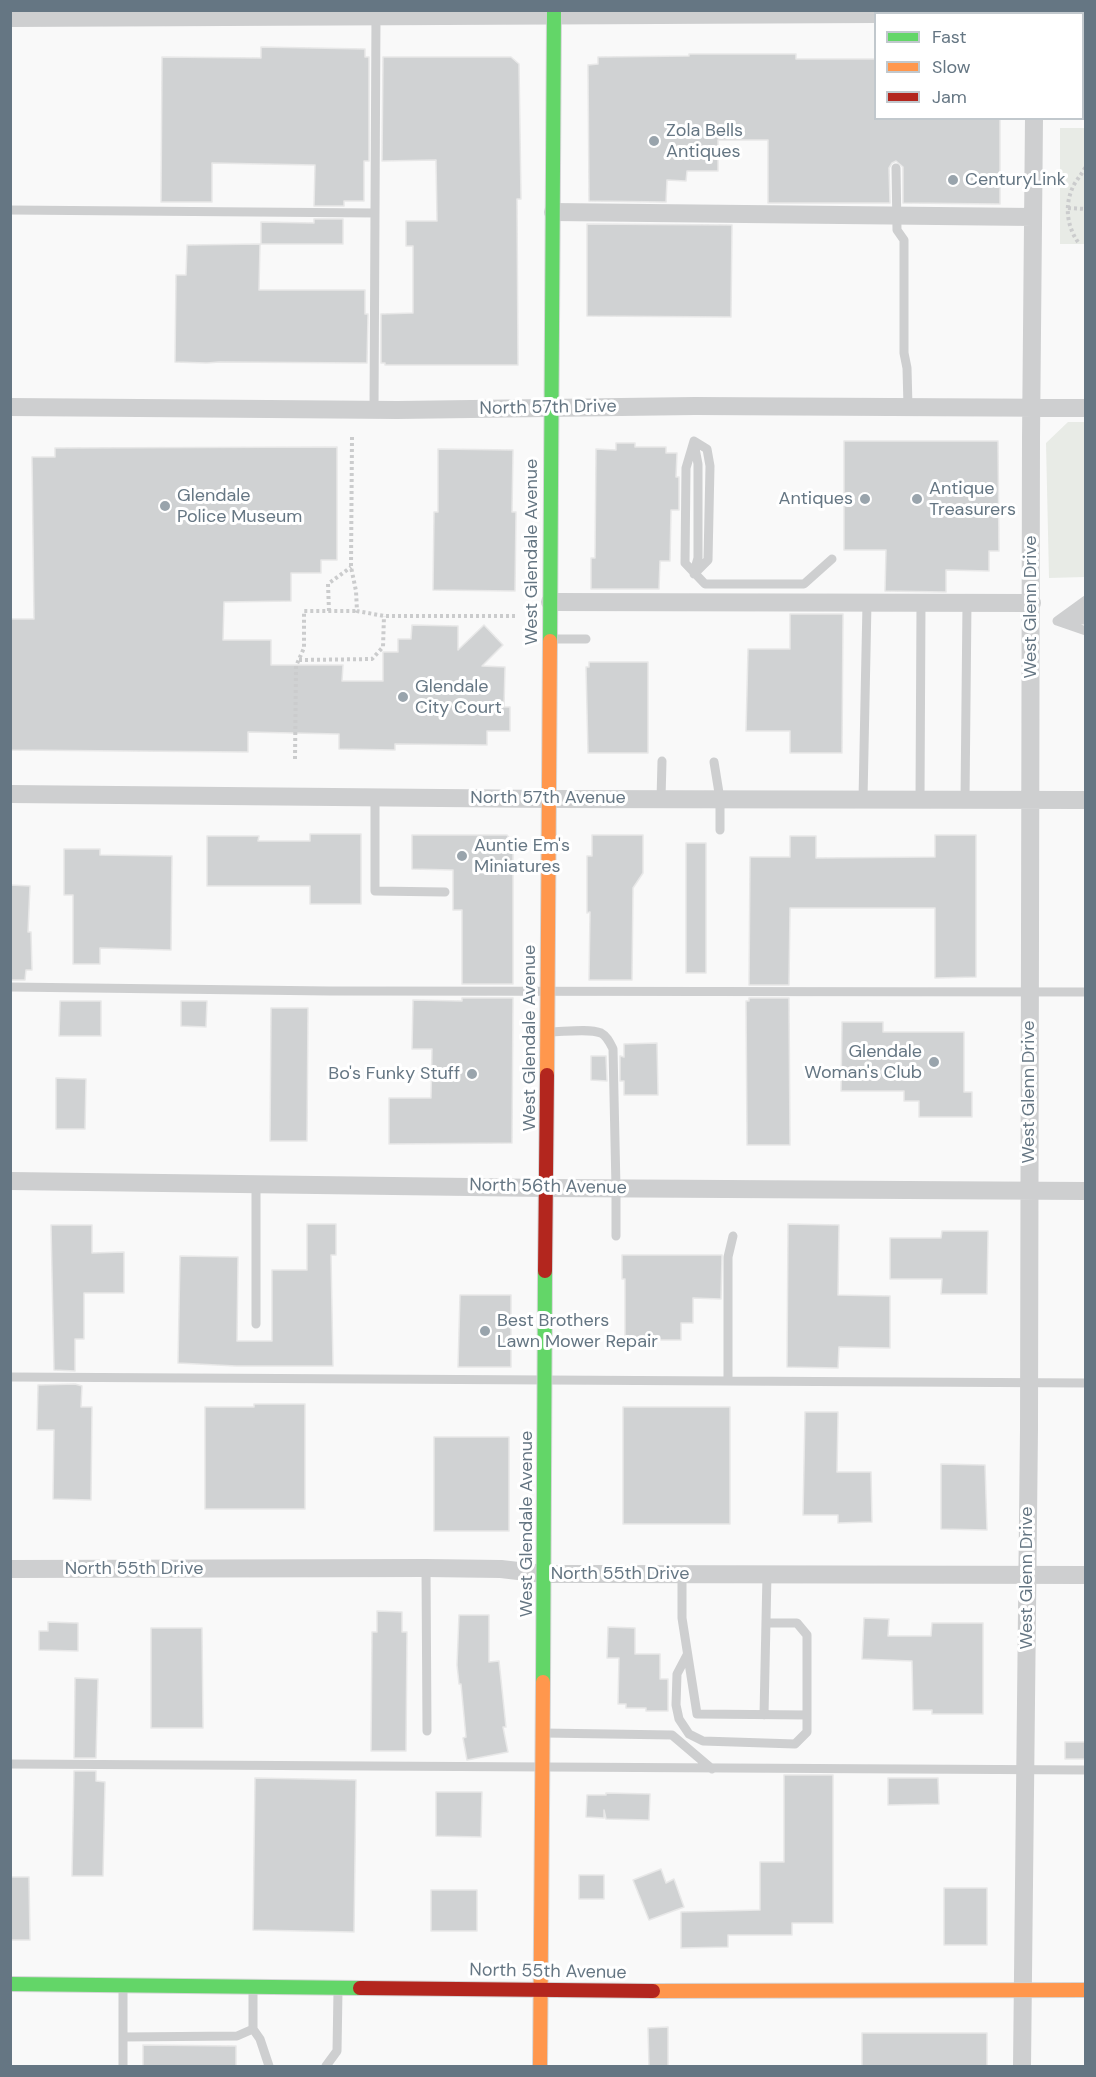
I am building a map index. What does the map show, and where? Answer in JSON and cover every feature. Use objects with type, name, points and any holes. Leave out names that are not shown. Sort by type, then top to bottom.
[{"type":"main road","name":"West Glendale Avenue","points":[[540,2067],[544,1766],[554,13]]},
{"type":"main road","name":"North 55th Avenue","points":[[10,1983],[542,1990],[1086,1990]]},
{"type":"street","points":[[10,18],[146,13],[874,14]]},
{"type":"street","name":"West Glenn Drive","points":[[1022,2067],[1028,1575],[1034,120]]},
{"type":"street","points":[[553,212],[1033,217]]},
{"type":"street","name":"North 57th Drive","points":[[10,407],[374,410],[695,406],[1086,408]]},
{"type":"street","points":[[550,602],[1032,603]]},
{"type":"street","name":"North 57th Avenue","points":[[10,794],[549,799],[1086,800]]},
{"type":"street","name":"North 56th Avenue","points":[[10,1181],[546,1188],[1086,1191]]},
{"type":"street","name":"North 55th Drive","points":[[10,1569],[426,1568],[501,1569],[544,1574],[1086,1575]]},
{"type":"lane","points":[[374,410],[376,14]]},
{"type":"lane","points":[[896,168],[897,230],[904,240],[904,353],[907,368],[908,407]]},
{"type":"lane","points":[[10,210],[375,213]]},
{"type":"lane","points":[[694,574],[708,560],[710,466],[707,449],[694,441],[686,468],[685,563],[694,574],[705,584],[804,585],[832,559]]},
{"type":"lane","points":[[1057,621],[1086,600]]},
{"type":"lane","points":[[863,799],[867,603]]},
{"type":"lane","points":[[920,799],[921,603]]},
{"type":"lane","points":[[965,800],[968,603]]},
{"type":"lane","points":[[1057,621],[1086,611]]},
{"type":"lane","points":[[1057,621],[1086,620]]},
{"type":"lane","points":[[1057,621],[1086,631]]},
{"type":"lane","points":[[550,639],[586,639]]},
{"type":"lane","points":[[661,799],[662,761]]},
{"type":"lane","points":[[714,762],[720,799],[720,830]]},
{"type":"lane","points":[[375,797],[375,891],[445,892]]},
{"type":"lane","points":[[10,987],[549,992],[1086,992]]},
{"type":"lane","points":[[548,1032],[601,1033],[608,1039],[613,1049],[616,1236]]},
{"type":"lane","points":[[256,1183],[256,1324]]},
{"type":"lane","points":[[728,1381],[728,1257],[733,1236]]},
{"type":"lane","points":[[10,1377],[1086,1383]]},
{"type":"lane","points":[[426,1568],[427,1731]]},
{"type":"lane","points":[[682,1575],[682,1618],[697,1714],[807,1715]]},
{"type":"lane","points":[[764,1715],[767,1575]]},
{"type":"lane","points":[[687,1655],[677,1674],[676,1705],[679,1719],[689,1734],[703,1741],[795,1744],[807,1732],[807,1635],[797,1623],[766,1623]]},
{"type":"lane","points":[[544,1733],[672,1735],[712,1769]]},
{"type":"lane","points":[[10,1764],[1086,1770]]},
{"type":"lane","points":[[123,1984],[123,2067]]},
{"type":"lane","points":[[253,1986],[253,2029],[260,2039],[268,2067]]},
{"type":"lane","points":[[327,2067],[337,2051],[338,1988]]},
{"type":"lane","points":[[123,2037],[237,2036],[253,2029]]},
{"type":"path","points":[[1078,242],[1071,231],[1068,208],[1071,192],[1084,174],[1086,166]]},
{"type":"path","points":[[1068,208],[1086,209]]},
{"type":"path","points":[[352,437],[351,567],[357,611]]},
{"type":"path","points":[[328,611],[328,584],[351,567]]},
{"type":"path","points":[[295,759],[296,666],[304,648],[304,611],[357,611],[384,616],[516,616]]},
{"type":"path","points":[[299,660],[372,659],[383,647],[384,616]]},
{"type":"shaded area","points":[[1060,128],[1085,128],[1085,244],[1060,244]]},
{"type":"shaded area","points":[[1068,422],[1085,422],[1085,577],[1049,578],[1046,443]]},
{"type":"building","points":[[261,47],[365,49],[365,57],[369,57],[369,161],[364,161],[364,201],[344,201],[344,206],[314,206],[315,165],[212,163],[212,202],[161,202],[162,57],[261,58]]},
{"type":"building","points":[[689,54],[796,54],[796,59],[874,59],[874,120],[1000,120],[1000,204],[903,203],[903,167],[896,161],[889,168],[890,203],[768,203],[768,140],[718,140],[718,171],[687,171],[686,181],[667,180],[666,202],[589,201],[588,65],[598,64],[598,57],[689,56]]},
{"type":"building","points":[[383,57],[511,57],[519,64],[521,199],[517,199],[518,365],[385,365],[381,363],[381,314],[413,313],[413,246],[406,246],[406,221],[437,221],[436,160],[382,161]]},
{"type":"building","points":[[314,219],[343,219],[343,244],[261,244],[261,222],[314,223]]},
{"type":"building","points":[[587,224],[732,225],[731,317],[587,316]]},
{"type":"building","points":[[260,244],[259,290],[365,290],[365,314],[368,314],[367,363],[175,362],[176,275],[186,275],[187,245]]},
{"type":"building","points":[[844,441],[998,441],[999,551],[989,551],[989,571],[946,570],[946,592],[885,591],[886,550],[844,550]]},
{"type":"building","points":[[616,443],[635,443],[635,447],[666,447],[666,453],[677,453],[676,477],[679,477],[679,510],[671,510],[670,561],[660,561],[659,589],[591,589],[591,558],[595,558],[596,449],[616,450]]},
{"type":"building","points":[[337,447],[337,560],[321,560],[321,573],[291,573],[291,601],[224,602],[223,640],[271,640],[271,665],[343,665],[342,681],[383,681],[383,652],[398,652],[398,639],[411,639],[412,625],[458,626],[458,650],[484,625],[503,645],[482,666],[505,667],[504,707],[510,707],[510,731],[487,731],[487,745],[395,744],[395,750],[339,749],[339,734],[248,732],[248,752],[10,750],[10,619],[34,619],[32,457],[55,457],[55,448]]},
{"type":"building","points":[[438,449],[513,450],[512,512],[516,512],[515,591],[433,590],[434,512],[438,512]]},
{"type":"building","points":[[790,614],[843,614],[842,753],[790,753],[790,731],[746,731],[748,649],[790,649]]},
{"type":"building","points":[[589,662],[648,662],[648,753],[588,753],[586,667],[589,667]]},
{"type":"building","points":[[310,834],[361,834],[361,904],[310,904],[310,886],[207,886],[207,836],[259,836],[258,841],[310,841]]},
{"type":"building","points":[[412,835],[507,835],[513,843],[513,984],[462,984],[462,910],[453,910],[453,870],[412,869]]},
{"type":"building","points":[[592,835],[643,835],[643,873],[633,888],[632,980],[589,980],[590,912],[587,913],[587,856],[592,856]]},
{"type":"building","points":[[935,835],[976,835],[976,977],[935,978],[935,908],[790,908],[789,985],[749,985],[750,857],[790,857],[790,836],[816,836],[816,858],[935,857]]},
{"type":"building","points":[[686,843],[706,843],[706,973],[686,973]]},
{"type":"building","points":[[64,849],[100,849],[100,855],[172,856],[171,950],[100,948],[100,964],[73,964],[73,895],[64,895]]},
{"type":"building","points":[[10,885],[30,886],[28,932],[31,932],[32,970],[26,970],[25,980],[10,980]]},
{"type":"building","points":[[462,998],[513,998],[512,1143],[389,1144],[389,1098],[431,1098],[432,1049],[412,1049],[413,1000],[462,1001]]},
{"type":"building","points":[[749,998],[789,998],[790,1145],[747,1145],[746,1001],[749,1001]]},
{"type":"building","points":[[60,1001],[101,1001],[101,1036],[59,1036]]},
{"type":"building","points":[[181,1001],[207,1001],[206,1027],[181,1026]]},
{"type":"building","points":[[271,1008],[308,1008],[307,1141],[270,1141]]},
{"type":"building","points":[[842,1022],[883,1022],[883,1032],[964,1032],[964,1092],[972,1092],[972,1117],[919,1117],[919,1101],[904,1101],[904,1091],[841,1091]]},
{"type":"building","points":[[657,1043],[658,1095],[624,1095],[624,1081],[620,1081],[620,1056],[624,1057],[624,1044]]},
{"type":"building","points":[[591,1056],[606,1056],[607,1081],[591,1080]]},
{"type":"building","points":[[56,1078],[86,1079],[85,1129],[56,1129]]},
{"type":"building","points":[[307,1224],[336,1224],[336,1255],[331,1255],[333,1366],[236,1366],[178,1363],[180,1256],[238,1257],[237,1341],[272,1341],[272,1270],[307,1270]]},
{"type":"building","points":[[788,1224],[839,1225],[838,1295],[890,1296],[890,1348],[839,1347],[838,1368],[787,1367]]},
{"type":"building","points":[[51,1225],[92,1225],[92,1253],[124,1252],[124,1293],[84,1293],[84,1339],[75,1339],[75,1371],[54,1370]]},
{"type":"building","points":[[942,1231],[988,1231],[987,1294],[941,1294],[942,1279],[890,1279],[890,1238],[941,1238]]},
{"type":"building","points":[[622,1255],[722,1255],[721,1299],[693,1298],[693,1323],[681,1323],[681,1340],[625,1340],[625,1279],[622,1279]]},
{"type":"building","name":"Best Brothers Lawn Mower Repair","points":[[460,1295],[511,1295],[511,1367],[458,1367]]},
{"type":"building","points":[[75,1384],[82,1386],[81,1407],[92,1407],[91,1500],[53,1499],[54,1430],[37,1430],[38,1385]]},
{"type":"building","points":[[254,1404],[305,1404],[305,1509],[205,1509],[205,1407],[254,1407]]},
{"type":"building","points":[[623,1407],[730,1407],[730,1524],[623,1524]]},
{"type":"building","points":[[805,1412],[838,1412],[837,1472],[871,1472],[872,1522],[838,1523],[838,1515],[803,1515]]},
{"type":"building","points":[[434,1437],[509,1437],[509,1531],[434,1531]]},
{"type":"building","points":[[941,1464],[985,1465],[987,1530],[941,1529]]},
{"type":"building","points":[[377,1611],[402,1612],[402,1632],[407,1632],[406,1751],[371,1751],[372,1632],[377,1632]]},
{"type":"building","points":[[459,1615],[489,1615],[489,1662],[499,1661],[506,1727],[503,1727],[508,1752],[467,1760],[463,1738],[466,1737],[461,1684],[459,1684],[457,1665]]},
{"type":"building","points":[[864,1618],[889,1619],[888,1636],[931,1636],[932,1623],[983,1623],[983,1714],[932,1714],[932,1710],[913,1710],[912,1661],[862,1659]]},
{"type":"building","points":[[48,1622],[78,1623],[78,1651],[39,1650],[39,1631],[48,1631]]},
{"type":"building","points":[[608,1627],[635,1628],[635,1654],[660,1654],[660,1679],[668,1679],[668,1711],[646,1711],[646,1708],[626,1708],[626,1704],[618,1704],[619,1658],[607,1658]]},
{"type":"building","points":[[151,1628],[202,1628],[203,1728],[151,1728]]},
{"type":"building","points":[[75,1678],[98,1679],[96,1758],[74,1758]]},
{"type":"building","points":[[1065,1742],[1086,1742],[1086,1759],[1065,1759]]},
{"type":"building","points":[[74,1771],[96,1771],[96,1781],[105,1782],[103,1876],[72,1876]]},
{"type":"building","points":[[784,1775],[833,1775],[833,1923],[792,1923],[792,1935],[728,1935],[728,1947],[681,1948],[681,1912],[760,1910],[760,1862],[784,1862]]},
{"type":"building","points":[[255,1778],[356,1780],[354,1932],[253,1930]]},
{"type":"building","points":[[888,1778],[938,1778],[939,1804],[888,1805]]},
{"type":"building","points":[[436,1792],[482,1792],[481,1837],[436,1836]]},
{"type":"building","points":[[606,1793],[650,1794],[649,1820],[606,1819],[604,1810],[604,1818],[586,1817],[587,1795],[606,1795]]},
{"type":"building","points":[[661,1869],[666,1883],[674,1879],[684,1907],[649,1920],[633,1880]]},
{"type":"building","points":[[579,1875],[604,1875],[604,1899],[579,1899]]},
{"type":"building","points":[[10,1877],[29,1877],[30,1940],[10,1940]]},
{"type":"building","points":[[944,1888],[987,1888],[987,1945],[944,1945]]},
{"type":"building","points":[[431,1890],[477,1890],[477,1931],[431,1931]]},
{"type":"building","points":[[668,2027],[668,2067],[649,2067],[648,2028]]},
{"type":"building","points":[[862,2033],[987,2033],[987,2067],[862,2067]]},
{"type":"building","points":[[143,2045],[236,2046],[236,2067],[143,2067]]},
{"type":"traffic: fast","points":[[550,641],[554,10]]},
{"type":"traffic: fast","points":[[543,1682],[545,1271]]},
{"type":"traffic: fast","points":[[10,1984],[360,1988]]},
{"type":"traffic: slow","points":[[547,1075],[550,641]]},
{"type":"traffic: slow","points":[[540,2066],[543,1682]]},
{"type":"traffic: slow","points":[[653,1991],[1086,1990]]},
{"type":"traffic: jam","points":[[545,1271],[547,1075]]},
{"type":"traffic: jam","points":[[360,1988],[653,1991]]},
{"type":"place","name":"Zola Bells Antiques","points":[[654,141]]},
{"type":"place","name":"CenturyLink","points":[[953,180]]},
{"type":"place","name":"Antiques","points":[[865,499]]},
{"type":"place","name":"Antique Treasurers","points":[[917,499]]},
{"type":"place","name":"Glendale Police Museum","points":[[165,506]]},
{"type":"place","name":"Glendale City Court","points":[[403,697]]},
{"type":"place","name":"Auntie Em's Miniatures","points":[[462,856]]},
{"type":"place","name":"Glendale Woman's Club","points":[[934,1062]]},
{"type":"place","name":"Bo's Funky Stuff","points":[[472,1074]]},
{"type":"place","name":"Best Brothers Lawn Mower Repair","points":[[485,1331]]}]
